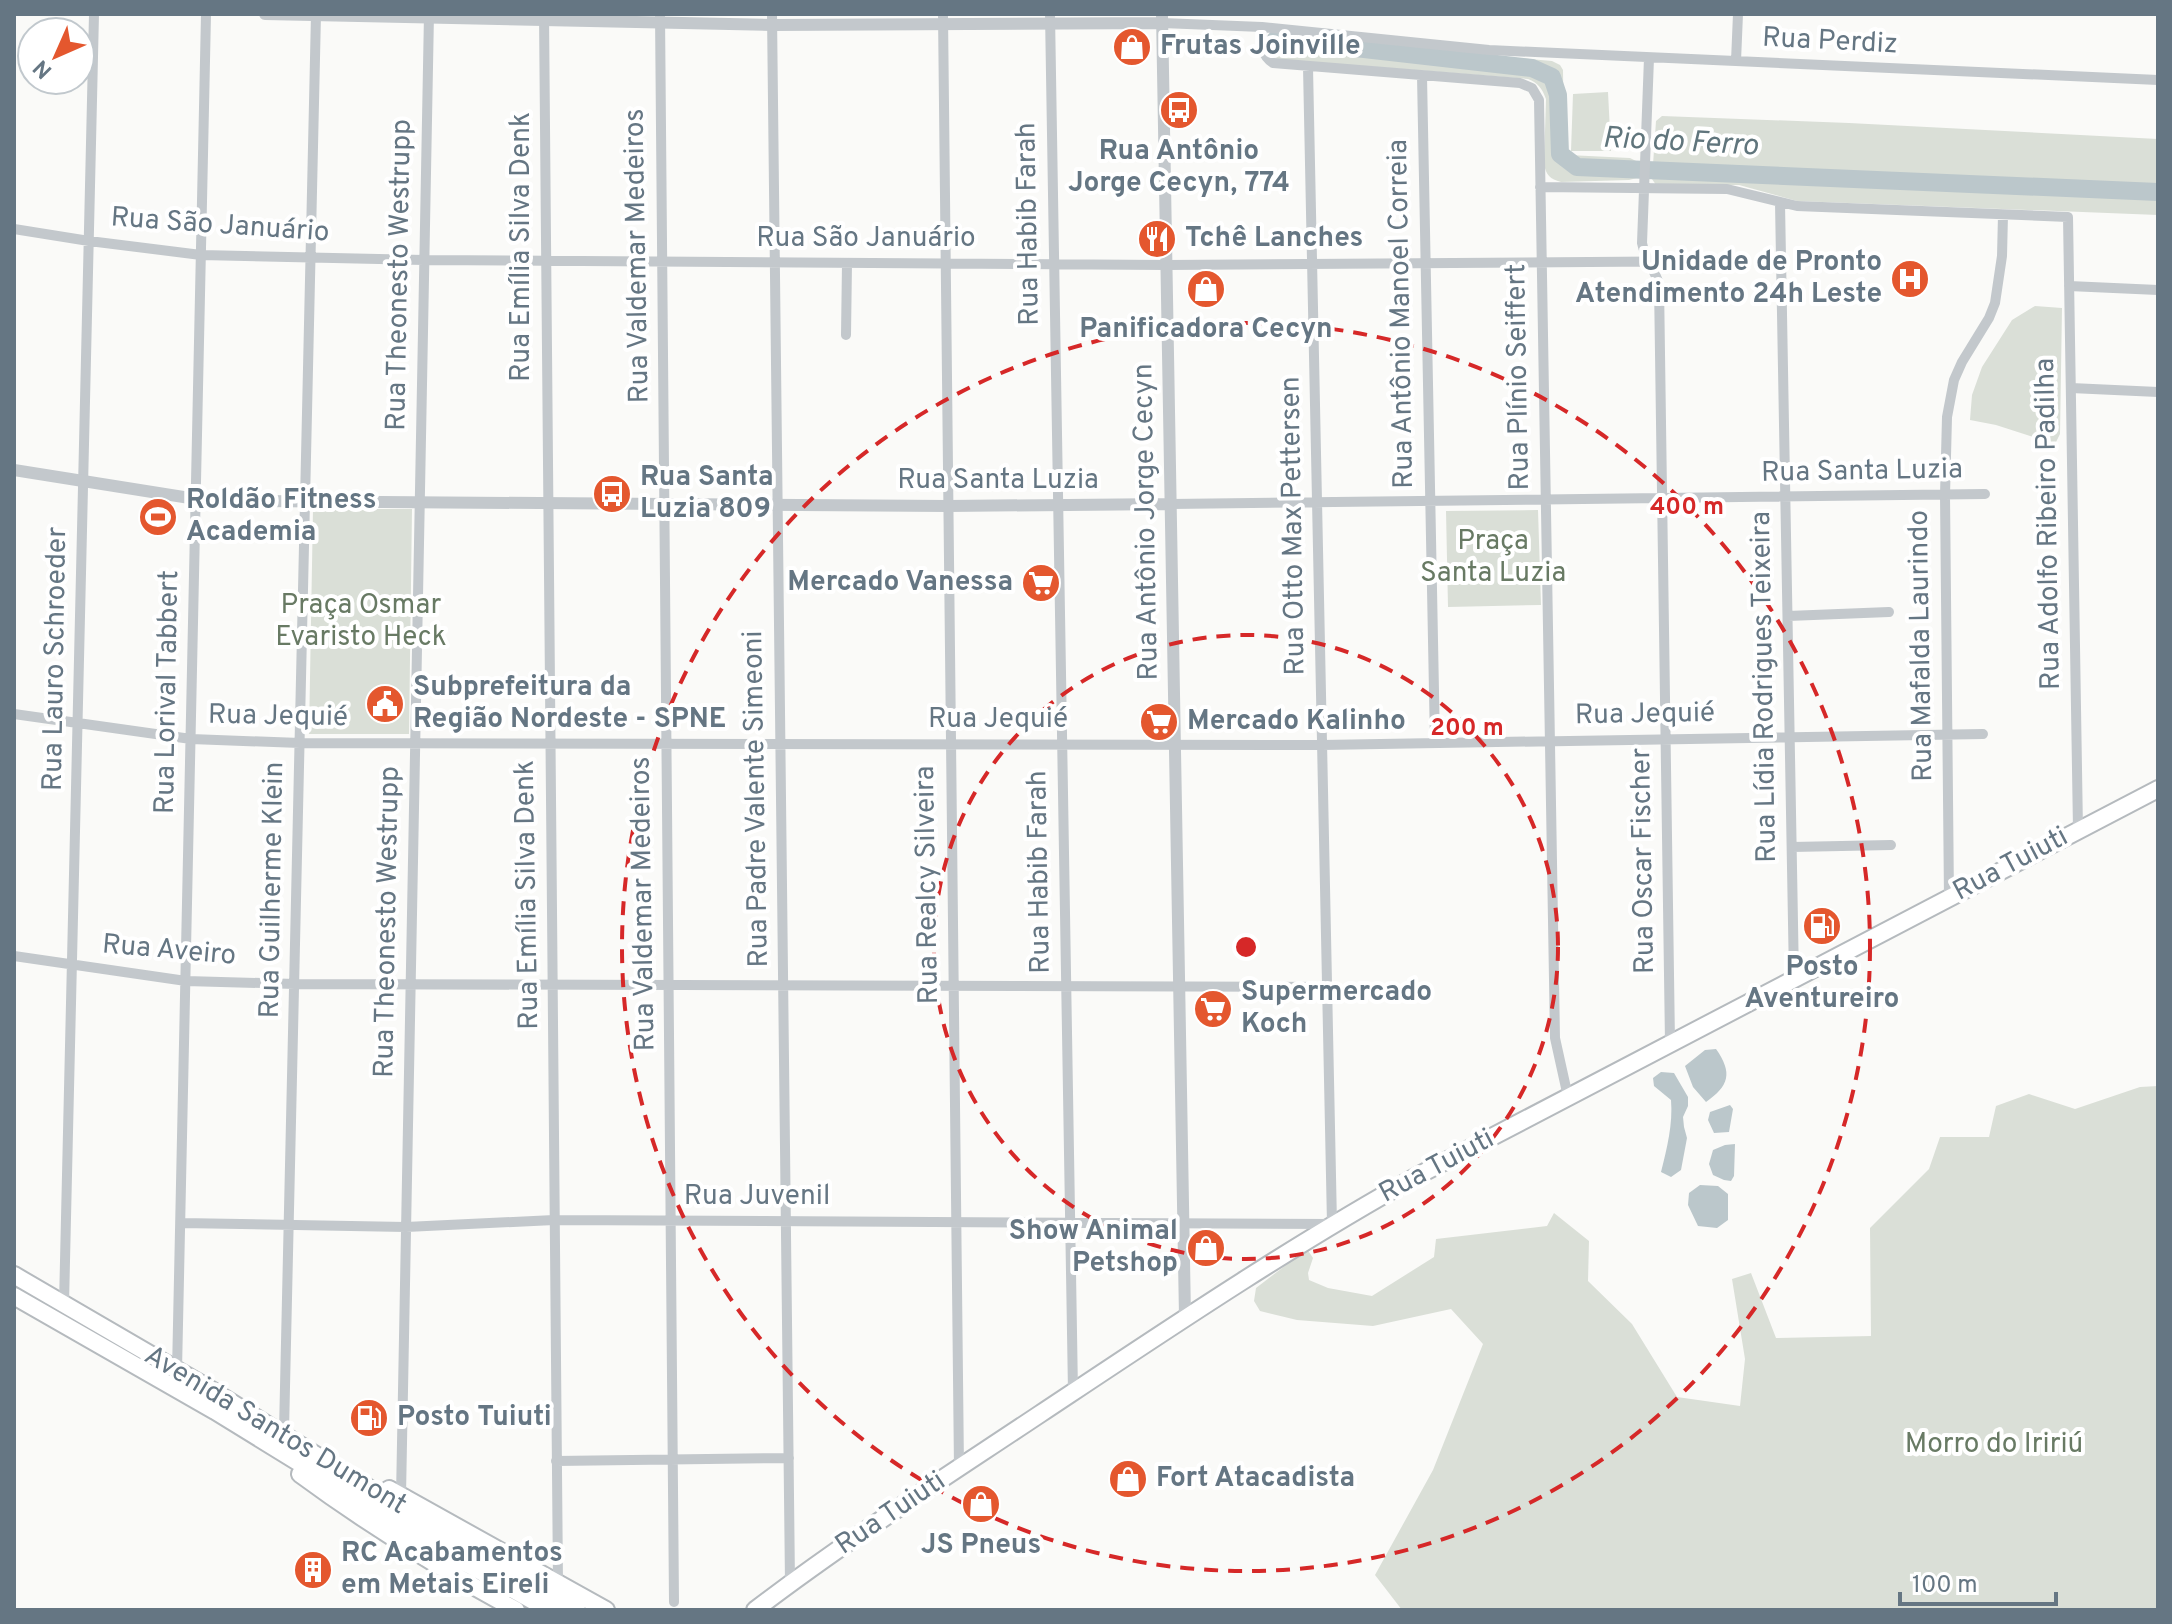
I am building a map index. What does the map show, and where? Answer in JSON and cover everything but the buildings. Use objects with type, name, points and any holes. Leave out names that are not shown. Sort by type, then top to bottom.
[{"type":"main road","name":"Rua Tuiuti","points":[[755,1610],[959,1468],[1185,1317],[1332,1224],[1419,1175],[2158,789]]},
{"type":"main road","name":"Avenida Santos Dumont","points":[[14,1275],[213,1391],[465,1548],[577,1610]]},
{"type":"main road","name":"Avenida Santos Dumont","points":[[14,1296],[215,1411],[423,1539],[549,1610]]},
{"type":"main road","points":[[213,1391],[606,1610]]},
{"type":"main road","points":[[215,1411],[344,1506],[516,1610]]},
{"type":"street","name":"Rua Lauro Schroeder","points":[[64,1304],[94,14]]},
{"type":"street","name":"Rua Lorival Tabbert","points":[[177,1371],[206,14]]},
{"type":"street","points":[[265,14],[772,20],[1162,18]]},
{"type":"street","points":[[1736,61],[1738,14]]},
{"type":"street","name":"Rua Guilherme Klein","points":[[284,1431],[316,15]]},
{"type":"street","name":"Rua Theonesto Westrupp","points":[[401,1496],[429,16]]},
{"type":"street","name":"Rua Emília Silva Denk","points":[[544,17],[558,1583]]},
{"type":"street","name":"Rua Valdemar Medeiros","points":[[660,18],[674,1602]]},
{"type":"street","name":"Rua Perdiz","points":[[1162,18],[1489,50],[2158,80]]},
{"type":"street","name":"Rua Antônio Jorge Cecyn","points":[[1162,18],[1185,1317]]},
{"type":"street","name":"Rua Realcy Silveira","points":[[943,19],[959,1468]]},
{"type":"street","name":"Rua Habib Farah","points":[[1050,19],[1073,1392]]},
{"type":"street","name":"Rua Padre Valente Simeoni","points":[[772,20],[790,1583]]},
{"type":"street","points":[[1262,27],[1263,51],[1269,61],[1279,65],[1422,76]]},
{"type":"street","name":"Rua Oscar Fischer","points":[[1649,58],[1642,243],[1659,284],[1670,1043]]},
{"type":"street","name":"Rua Otto Max Pettersen","points":[[1308,67],[1332,1224]]},
{"type":"street","name":"Rua Plínio Seiffert","points":[[1422,76],[1520,83],[1532,88],[1539,100],[1555,1038],[1568,1097]]},
{"type":"street","name":"Rua Antônio Manoel Correia","points":[[1422,76],[1435,743]]},
{"type":"street","points":[[1540,187],[1645,182],[1727,189],[1797,206],[2003,215]]},
{"type":"street","name":"Rua Lídia Rodrigues Teixeira","points":[[1780,203],[1794,978]]},
{"type":"street","name":"Rua Adolfo Ribeiro Padilha","points":[[2003,215],[2068,217],[2078,830]]},
{"type":"street","name":"Rua Mafalda Laurindo","points":[[1949,898],[1947,417],[1954,380],[1995,303],[2002,256],[2003,215]]},
{"type":"street","name":"Rua São Januário","points":[[14,229],[201,255],[424,260],[1167,265],[1720,261]]},
{"type":"street","points":[[846,335],[847,263]]},
{"type":"street","points":[[2069,286],[2158,290]]},
{"type":"street","points":[[2071,388],[2158,392]]},
{"type":"street","name":"Rua Santa Luzia","points":[[14,470],[196,499],[305,501],[948,506],[1985,494]]},
{"type":"street","points":[[1788,616],[1889,612]]},
{"type":"street","name":"Rua Jequié","points":[[14,714],[191,739],[300,743],[1322,745],[1983,734]]},
{"type":"street","points":[[1792,847],[1891,845]]},
{"type":"street","name":"Rua Aveiro","points":[[14,956],[186,981],[295,984],[1327,987]]},
{"type":"street","name":"Rua Juvenil","points":[[181,1223],[406,1227],[554,1220],[1332,1224]]},
{"type":"street","points":[[556,1461],[789,1458]]},
{"type":"green space","points":[[1271,36],[1552,61],[1563,70],[1564,153],[1630,158],[1638,162],[1641,170],[1637,178],[1629,180],[1561,182],[1551,178],[1544,164],[1546,99],[1539,86],[1528,79],[1274,59],[1267,53],[1267,40]]},
{"type":"green space","points":[[1608,92],[1611,151],[1571,151],[1573,94]]},
{"type":"green space","points":[[1662,116],[2158,139],[2158,215],[1797,201],[1739,185],[1656,185],[1652,179],[1656,121]]},
{"type":"green space","points":[[2035,306],[2062,308],[2060,434],[2055,444],[1970,420],[1972,395],[1982,367],[2012,320]]},
{"type":"green space","name":"Praça Osmar Evaristo Heck","points":[[313,509],[412,509],[409,734],[309,734]]},
{"type":"green space","name":"Praça Santa Luzia","points":[[1538,510],[1541,605],[1448,607],[1446,511]]},
{"type":"green space","name":"Morro do Iririú","points":[[2158,1086],[2158,1610],[1402,1610],[1375,1575],[1433,1470],[1483,1344],[1451,1309],[1373,1326],[1297,1320],[1260,1311],[1254,1301],[1256,1288],[1307,1249],[1313,1258],[1309,1280],[1328,1288],[1372,1296],[1434,1257],[1436,1239],[1547,1226],[1554,1213],[1589,1241],[1588,1281],[1632,1324],[1677,1397],[1740,1406],[1745,1359],[1732,1279],[1751,1273],[1776,1338],[1871,1336],[1870,1228],[1929,1169],[1940,1137],[1989,1137],[1996,1106],[2029,1094],[2075,1109],[2140,1087]]},
{"type":"shaded area","points":[[1716,1049],[1725,1065],[1726,1078],[1720,1090],[1706,1102],[1693,1087],[1685,1066],[1705,1050]]},
{"type":"shaded area","points":[[1661,1072],[1674,1073],[1688,1097],[1683,1117],[1687,1138],[1681,1170],[1671,1177],[1661,1172],[1669,1136],[1671,1100],[1654,1086],[1653,1078]]},
{"type":"shaded area","points":[[1730,1105],[1733,1109],[1729,1132],[1714,1133],[1708,1120],[1710,1112]]},
{"type":"shaded area","points":[[1735,1144],[1734,1176],[1731,1181],[1713,1175],[1709,1164],[1713,1150]]},
{"type":"shaded area","points":[[1700,1185],[1718,1186],[1728,1194],[1728,1220],[1717,1228],[1698,1226],[1688,1205],[1689,1193]]},
{"type":"waterway","name":"Rio do Ferro","points":[[1276,39],[1532,68],[1552,77],[1558,95],[1560,154],[1577,167],[2158,192]]},
{"type":"place","name":"Frutas Joinville","points":[[1132,47]]},
{"type":"place","name":"Rua Antônio Jorge Cecyn, 774","points":[[1179,110]]},
{"type":"place","name":"Tchê Lanches","points":[[1157,239]]},
{"type":"place","name":"Unidade de Pronto Atendimento 24h Leste","points":[[1910,279]]},
{"type":"place","name":"Panificadora Cecyn","points":[[1206,289]]},
{"type":"place","name":"Rua Santa Luzia 809","points":[[612,494]]},
{"type":"place","name":"Roldão Fitness Academia","points":[[158,517]]},
{"type":"place","name":"Mercado Vanessa","points":[[1041,583]]},
{"type":"place","name":"Subprefeitura da Região Nordeste - SPNE","points":[[385,704]]},
{"type":"place","name":"Mercado Kalinho","points":[[1159,722]]},
{"type":"place","name":"Posto Aventureiro","points":[[1822,926]]},
{"type":"place","name":"Supermercado Koch","points":[[1213,1009]]},
{"type":"place","name":"Show Animal Petshop","points":[[1206,1248]]},
{"type":"place","name":"Posto Tuiuti","points":[[369,1418]]},
{"type":"place","name":"Fort Atacadista","points":[[1128,1479]]},
{"type":"place","name":"JS Pneus","points":[[981,1504]]},
{"type":"place","name":"RC Acabamentos em Metais Eireli","points":[[313,1570]]}]
